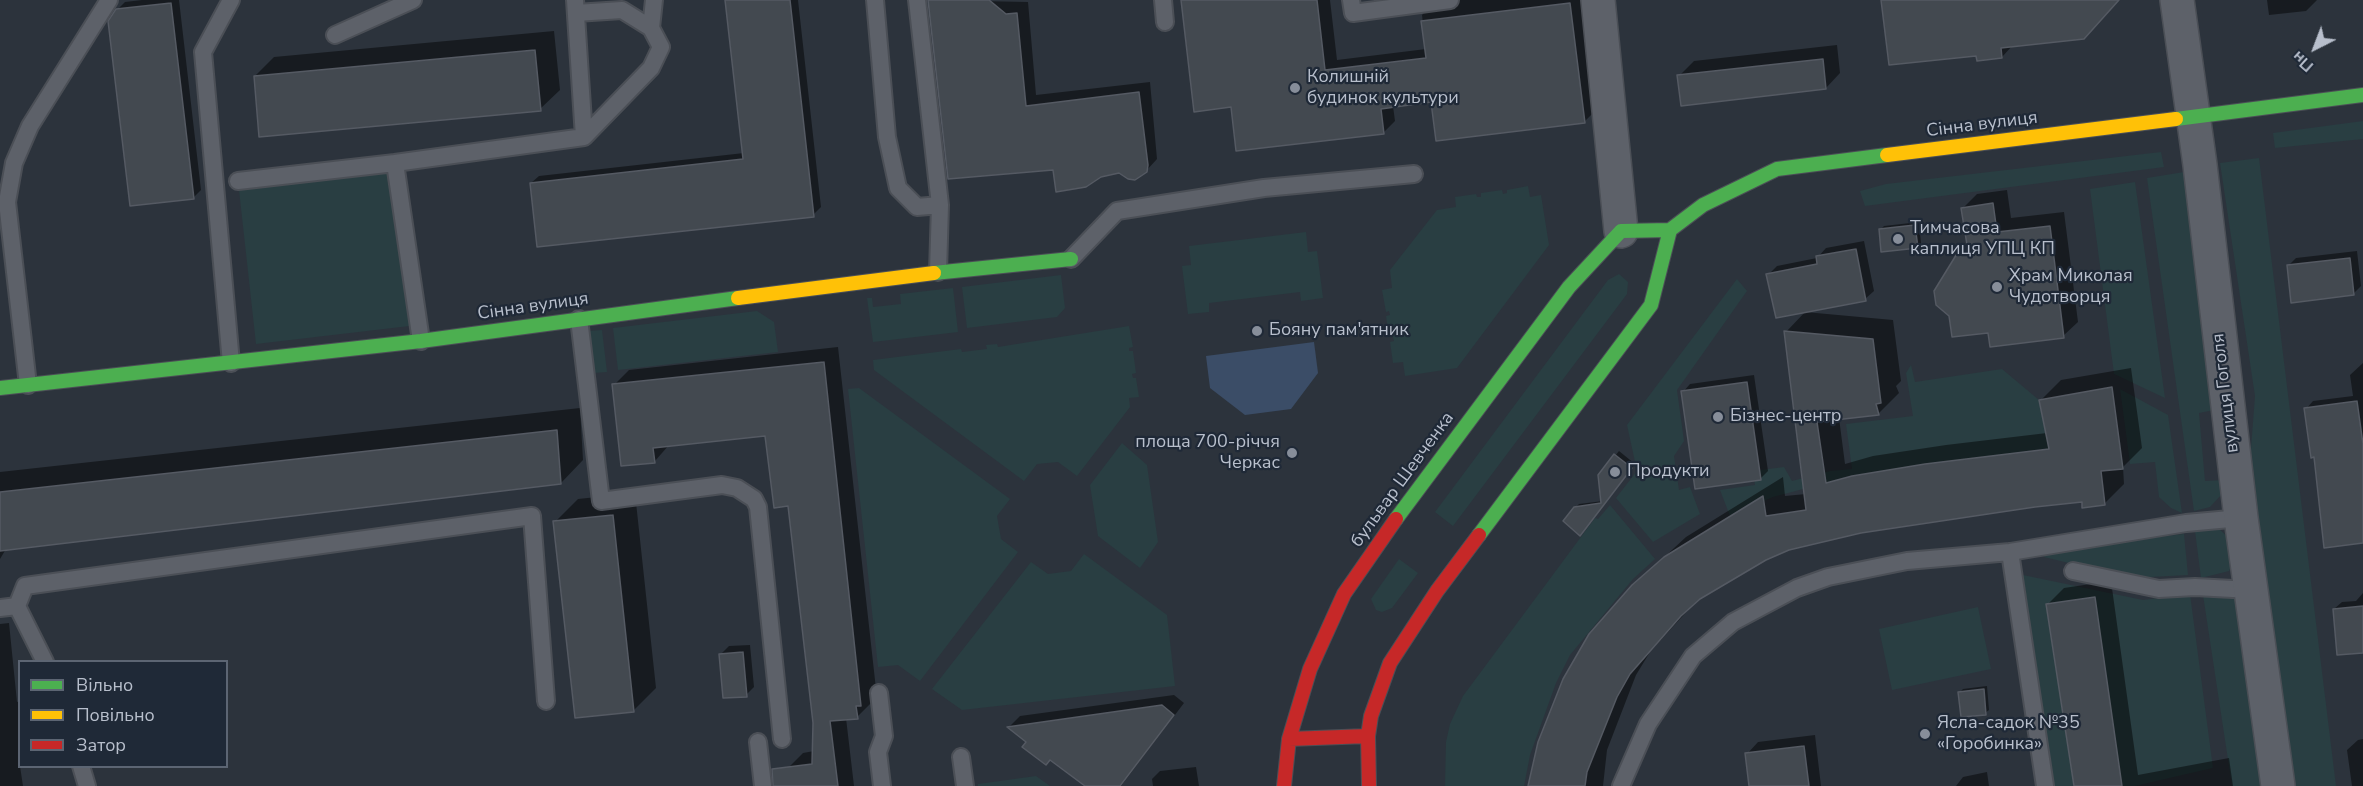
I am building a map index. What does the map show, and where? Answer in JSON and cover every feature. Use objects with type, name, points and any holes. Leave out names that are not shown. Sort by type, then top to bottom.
[{"type":"main road","name":"Сінна вулиця","points":[[1670,230],[1703,205],[1777,169],[2363,95]]},
{"type":"main road","points":[[1369,786],[1368,736],[1379,688],[1412,626],[1651,305],[1670,230],[1621,231]]},
{"type":"main road","name":"бульвар Шевченка","points":[[1284,786],[1290,740],[1310,669],[1344,594],[1362,566],[1569,287],[1621,231]]},
{"type":"main road","name":"Сінна вулиця","points":[[0,388],[421,341],[938,272],[1071,259]]},
{"type":"main road","points":[[1290,740],[1368,736]]},
{"type":"street","points":[[1598,0],[1621,231]]},
{"type":"street","name":"вулиця Гоголя","points":[[2177,0],[2241,518],[2278,786]]},
{"type":"lane","points":[[28,385],[7,202],[14,163],[30,126],[109,0]]},
{"type":"lane","points":[[231,0],[203,52],[231,363]]},
{"type":"lane","points":[[335,35],[413,0]]},
{"type":"lane","points":[[651,28],[654,0]]},
{"type":"lane","points":[[875,0],[887,137],[898,188],[917,207],[940,205]]},
{"type":"lane","points":[[917,0],[940,205],[938,272]]},
{"type":"lane","points":[[1163,0],[1166,22]]},
{"type":"lane","points":[[1351,0],[1353,13],[1450,0]]},
{"type":"lane","points":[[238,181],[395,163],[584,137],[651,68],[661,47],[651,28],[621,10],[575,7],[584,137]]},
{"type":"lane","points":[[395,163],[421,341]]},
{"type":"lane","points":[[1071,259],[1117,211],[1264,188],[1414,174]]},
{"type":"lane","points":[[579,319],[601,501],[722,485],[737,488],[754,499],[758,507],[782,740]]},
{"type":"lane","points":[[44,660],[17,606],[25,586],[531,516],[546,701]]},
{"type":"lane","points":[[1621,786],[1648,724],[1693,656],[1733,622],[1797,588],[1828,577],[1907,561],[2010,552],[2186,523],[2241,518]]},
{"type":"lane","points":[[2010,552],[2045,786]]},
{"type":"lane","points":[[2073,571],[2159,589],[2195,587],[2252,590]]},
{"type":"lane","points":[[0,608],[17,606]]},
{"type":"lane","points":[[879,693],[884,736],[878,752],[882,786]]},
{"type":"lane","points":[[758,742],[763,786]]},
{"type":"lane","points":[[961,757],[965,786]]},
{"type":"lane","points":[[82,768],[87,786]]},
{"type":"green space","points":[[2363,121],[2363,139],[2275,148],[2273,133]]},
{"type":"green space","points":[[2161,152],[2164,167],[1865,206],[1860,191],[1886,184]]},
{"type":"green space","points":[[2259,158],[2336,786],[2294,786],[2250,461],[2255,396],[2220,163]]},
{"type":"green space","points":[[395,163],[418,325],[256,344],[238,181]]},
{"type":"green space","points":[[2184,172],[2219,409],[2199,413],[2205,481],[2225,480],[2222,494],[2210,507],[2194,511],[2147,178]]},
{"type":"green space","points":[[2135,182],[2165,398],[2114,374],[2090,189]]},
{"type":"green space","points":[[1528,186],[1530,197],[1541,195],[1549,245],[1457,368],[1405,376],[1403,362],[1393,363],[1390,342],[1394,341],[1393,337],[1389,337],[1386,316],[1390,315],[1389,311],[1386,312],[1382,290],[1392,288],[1390,270],[1437,210],[1456,207],[1455,197],[1476,194],[1477,197],[1481,197],[1481,193],[1502,190],[1503,194],[1507,193],[1507,190]]},
{"type":"green space","points":[[1306,232],[1308,252],[1317,251],[1323,298],[1301,301],[1300,292],[1209,303],[1209,312],[1188,314],[1182,266],[1191,265],[1189,246]]},
{"type":"green space","points":[[1619,274],[1628,282],[1627,294],[1453,526],[1435,512],[1608,280]]},
{"type":"green space","points":[[1061,275],[1065,308],[1057,317],[967,328],[962,287]]},
{"type":"green space","points":[[1737,279],[1747,291],[1677,390],[1684,441],[1674,456],[1679,490],[1690,487],[1700,514],[1653,542],[1616,498],[1637,471],[1627,425]]},
{"type":"green space","points":[[953,288],[958,332],[873,342],[867,298],[872,298],[873,307],[901,304],[900,294]]},
{"type":"green space","points":[[757,311],[774,322],[778,352],[618,370],[613,328]]},
{"type":"green space","points":[[1129,326],[1133,347],[1129,348],[1129,351],[1133,351],[1136,373],[1132,374],[1133,378],[1136,378],[1139,397],[1129,398],[1130,407],[1077,476],[1058,462],[1037,464],[1024,481],[874,370],[873,360],[961,349],[962,352],[987,349],[986,345],[997,344],[998,347]]},
{"type":"green space","points":[[602,330],[607,372],[593,373],[588,331]]},
{"type":"green space","points":[[1911,365],[1915,382],[2002,369],[2039,400],[2049,449],[1852,476],[1773,497],[1730,516],[1720,490],[1755,485],[1753,471],[1784,467],[1792,481],[1830,471],[1852,469],[1846,424],[1913,416],[1906,373]]},
{"type":"green space","points":[[859,388],[1010,499],[997,516],[1001,539],[1018,552],[920,681],[898,665],[878,667],[848,389]]},
{"type":"green space","points":[[2120,389],[2168,415],[2182,513],[2171,508],[2159,497],[2155,462],[2130,464]]},
{"type":"green space","points":[[1122,443],[1147,465],[1158,542],[1140,568],[1098,536],[1090,485]]},
{"type":"green space","points":[[1610,505],[1655,559],[1633,579],[1570,655],[1556,683],[1530,755],[1524,786],[1445,786],[1446,742],[1450,724],[1463,696],[1595,518],[1598,519]]},
{"type":"green space","points":[[2219,529],[2231,540],[2234,561],[2229,571],[2201,578],[2195,531]]},
{"type":"green space","points":[[2184,534],[2188,575],[2131,578],[2044,557],[2049,550]]},
{"type":"green space","points":[[1084,554],[1167,615],[1175,686],[962,710],[932,689],[1031,562],[1048,574],[1071,571]]},
{"type":"green space","points":[[1399,559],[1418,573],[1392,608],[1382,612],[1376,610],[1371,599]]},
{"type":"green space","points":[[2023,575],[2143,600],[2190,594],[2213,768],[2135,786],[2122,786],[2095,597],[2046,604],[2074,786],[2053,786]]},
{"type":"green space","points":[[2225,593],[2242,601],[2267,786],[2232,786],[2203,595]]},
{"type":"green space","points":[[1978,607],[1991,669],[1892,690],[1879,629]]},
{"type":"green space","points":[[1036,776],[1050,786],[978,786],[978,784]]},
{"type":"water","points":[[1314,342],[1318,373],[1291,409],[1245,415],[1210,388],[1206,356]]},
{"type":"building","points":[[725,0],[790,0],[814,217],[537,247],[530,183],[743,159]]},
{"type":"building","points":[[928,0],[989,0],[1006,14],[1017,13],[1026,106],[1139,92],[1147,172],[1135,180],[1128,179],[1119,173],[1101,177],[1086,187],[1056,192],[1053,170],[948,179]]},
{"type":"building","points":[[1181,0],[1317,0],[1325,70],[1426,58],[1421,21],[1570,3],[1585,123],[1436,141],[1431,102],[1381,109],[1384,134],[1236,151],[1231,107],[1194,112]]},
{"type":"building","points":[[1881,0],[2119,0],[2084,39],[2001,48],[2002,58],[1977,61],[1976,56],[1889,65]]},
{"type":"building","points":[[171,3],[194,199],[130,206],[108,21],[116,9]]},
{"type":"building","points":[[535,50],[541,111],[259,137],[254,76]]},
{"type":"building","points":[[1823,59],[1826,89],[1681,106],[1677,75]]},
{"type":"building","name":"Храм Миколая Чудотворця","points":[[1993,203],[1997,232],[2050,226],[2064,338],[1990,347],[1988,333],[1952,337],[1949,316],[1936,305],[1934,291],[1958,252],[1968,251],[1961,208]]},
{"type":"building","name":"Тимчасова каплиця УПЦ КП","points":[[1915,225],[1918,248],[1881,252],[1879,229]]},
{"type":"building","points":[[1856,249],[1866,301],[1776,318],[1766,274],[1817,264],[1816,256]]},
{"type":"building","points":[[2350,258],[2354,295],[2291,303],[2287,265]]},
{"type":"building","points":[[1784,331],[1873,339],[1881,403],[1876,404],[1879,415],[1817,422],[1826,483],[1852,476],[1925,464],[2049,449],[2039,400],[2112,387],[2123,469],[2101,471],[2105,505],[2082,508],[2082,502],[2035,507],[1861,533],[1789,550],[1766,560],[1700,599],[1681,616],[1630,674],[1617,697],[1587,772],[1585,786],[1528,786],[1538,742],[1563,679],[1589,634],[1632,585],[1664,557],[1763,496],[1766,516],[1806,510]]},
{"type":"building","points":[[824,362],[861,706],[856,706],[858,719],[830,721],[838,786],[773,786],[772,769],[812,764],[813,723],[788,506],[774,508],[765,436],[653,448],[655,463],[621,466],[612,384]]},
{"type":"building","name":"Бізнес-центр","points":[[1747,382],[1761,480],[1695,489],[1681,391]]},
{"type":"building","points":[[2357,401],[2363,444],[2363,543],[2324,548],[2314,457],[2311,458],[2304,408]]},
{"type":"building","points":[[557,430],[561,484],[0,551],[0,492]]},
{"type":"building","points":[[1614,454],[1632,468],[1580,536],[1563,521],[1574,507],[1601,503],[1598,475]]},
{"type":"building","points":[[613,515],[634,712],[575,718],[553,521]]},
{"type":"building","points":[[2095,597],[2122,786],[2074,786],[2046,604]]},
{"type":"building","points":[[2363,606],[2363,653],[2337,655],[2333,609]]},
{"type":"building","points":[[743,652],[747,697],[723,698],[719,654]]},
{"type":"building","points":[[1984,689],[1986,715],[1961,717],[1958,692]]},
{"type":"building","points":[[1162,705],[1174,715],[1120,786],[1085,786],[1050,760],[1046,765],[1022,747],[1026,742],[1007,727]]},
{"type":"building","points":[[1804,746],[1809,786],[1749,786],[1745,753]]},
{"type":"traffic: fast","points":[[2176,119],[2363,95]]},
{"type":"traffic: fast","points":[[1396,519],[1569,287],[1621,231],[1670,230],[1703,205],[1777,169],[1887,155]]},
{"type":"traffic: fast","points":[[1479,535],[1651,305],[1670,230]]},
{"type":"traffic: fast","points":[[934,273],[1071,259]]},
{"type":"traffic: fast","points":[[0,388],[421,341],[738,298]]},
{"type":"traffic: slow","points":[[1887,155],[2176,119]]},
{"type":"traffic: slow","points":[[738,298],[934,273]]},
{"type":"traffic: jam","points":[[1284,786],[1289,739],[1310,669],[1344,594],[1396,519]]},
{"type":"traffic: jam","points":[[1369,786],[1368,736],[1371,716],[1390,663],[1437,591],[1479,535]]},
{"type":"traffic: jam","points":[[1289,739],[1368,736]]},
{"type":"place","name":"Колишній будинок культури","points":[[1295,88]]},
{"type":"place","name":"Тимчасова каплиця УПЦ КП","points":[[1898,239]]},
{"type":"place","name":"Храм Миколая Чудотворця","points":[[1997,287]]},
{"type":"place","name":"Бояну пам'ятник","points":[[1257,331]]},
{"type":"place","name":"Бізнес-центр","points":[[1718,417]]},
{"type":"place","name":"площа 700-річчя Черкас","points":[[1292,453]]},
{"type":"place","name":"Продукти","points":[[1615,472]]},
{"type":"place","name":"Ясла-садок №35 «Горобинка»","points":[[1925,734]]}]
